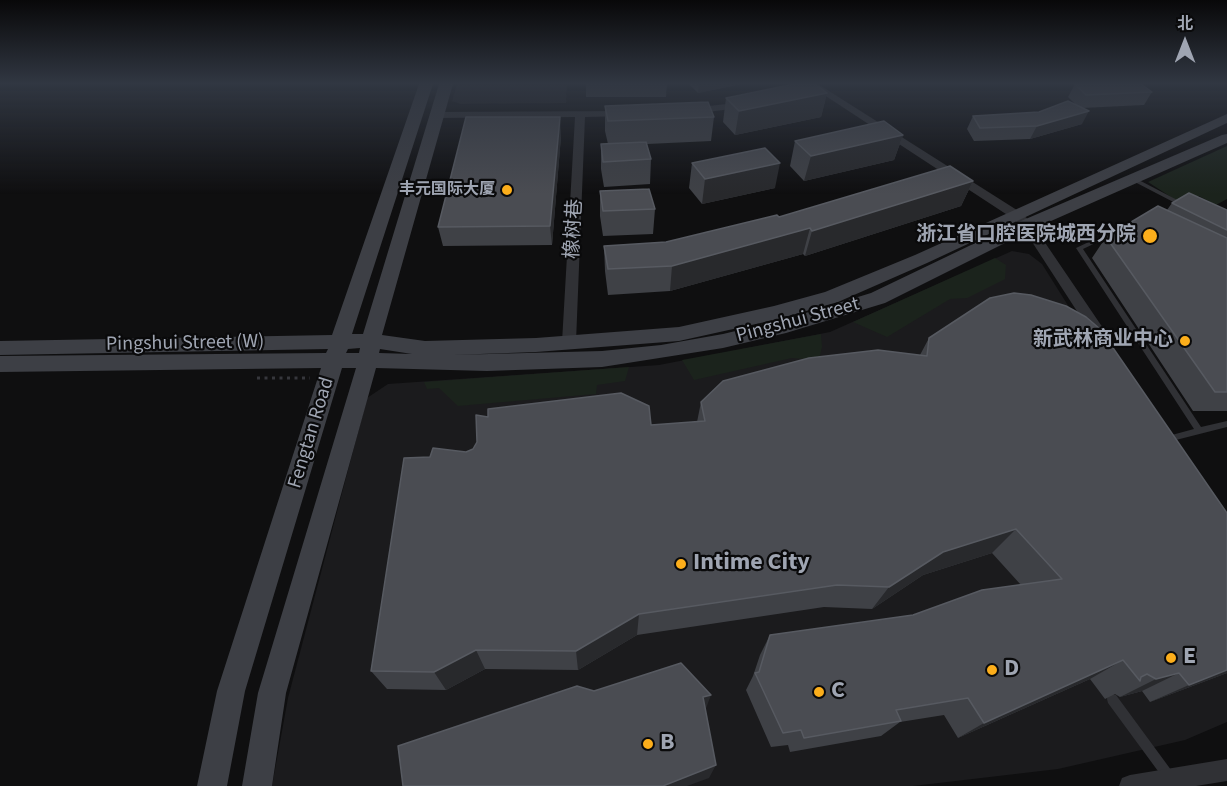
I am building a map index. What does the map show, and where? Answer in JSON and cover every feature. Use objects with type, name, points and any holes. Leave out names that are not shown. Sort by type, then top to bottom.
[{"type":"main road","name":"Fengtan Road","points":[[212,786],[231,691],[337,351],[414,121]]},
{"type":"main road","name":"Fengtan Road","points":[[257,786],[272,693],[434,121]]},
{"type":"main road","name":"Pingshui Street","points":[[369,350],[487,363],[602,359],[723,341],[786,326],[878,298],[1021,220],[1222,121]]},
{"type":"main road","name":"Pingshui Street","points":[[337,351],[569,342],[679,334],[796,306],[831,297],[1227,138]]},
{"type":"main road","name":"Pingshui Street (W)","points":[[0,348],[337,351]]},
{"type":"main road","name":"Pingshui Street (W)","points":[[0,364],[337,351]]},
{"type":"street","name":"橡树巷","points":[[569,342],[580,121]]},
{"type":"street","points":[[869,121],[1021,220],[1111,352]]},
{"type":"street","points":[[1130,786],[1227,770]]},
{"type":"lane","points":[[1133,179],[1186,207]]},
{"type":"lane","points":[[1166,206],[1176,202]]},
{"type":"lane","points":[[1129,225],[1079,248],[1199,431]]},
{"type":"lane","points":[[1169,440],[1227,424]]},
{"type":"lane","points":[[1112,699],[1170,779]]},
{"type":"shaded area","points":[[1227,146],[1227,199],[1216,205],[1199,196],[1180,203],[1148,182]]},
{"type":"shaded area","points":[[1012,251],[1029,254],[1042,264],[1227,559],[1227,722],[1185,740],[1058,769],[913,786],[272,786],[288,698],[367,398],[388,384],[659,365],[830,332]]},
{"type":"shaded area","points":[[995,258],[1006,265],[1005,279],[967,298],[950,299],[887,337],[853,322]]},
{"type":"shaded area","points":[[821,334],[822,347],[819,360],[792,358],[694,380],[682,360]]},
{"type":"shaded area","points":[[629,367],[625,381],[597,385],[596,394],[458,406],[439,388],[427,389],[424,382]]},
{"type":"building","name":"丰元国际大厦","points":[[465,121],[560,121],[550,226],[438,227]]},
{"type":"building","points":[[884,121],[903,135],[811,156],[795,141]]},
{"type":"building","points":[[976,121],[1055,121],[1037,126],[980,128]]},
{"type":"building","points":[[646,142],[651,159],[603,162],[601,144]]},
{"type":"building","points":[[765,148],[780,163],[705,179],[692,163]]},
{"type":"building","points":[[950,166],[973,181],[812,231],[810,228],[672,266],[608,269],[604,246],[666,242],[777,215],[779,217]]},
{"type":"building","points":[[649,189],[655,209],[603,211],[600,191]]},
{"type":"building","points":[[1189,193],[1227,210],[1227,230],[1172,203]]},
{"type":"building","name":"新武林商业中心","points":[[1158,206],[1227,238],[1227,392],[1215,392],[1106,237]]},
{"type":"building","name":"Intime City","points":[[1014,293],[1031,295],[1066,306],[1086,317],[1100,329],[1227,513],[1227,670],[1189,685],[1179,673],[1156,679],[1147,674],[1141,677],[1140,681],[1123,660],[984,723],[968,698],[896,710],[901,721],[804,738],[801,730],[783,733],[755,673],[759,672],[770,635],[913,615],[982,590],[1062,579],[1016,529],[943,552],[889,587],[837,585],[639,614],[576,651],[476,650],[434,672],[371,671],[404,458],[430,457],[433,448],[466,452],[473,449],[477,442],[476,415],[488,417],[488,409],[621,393],[649,406],[651,425],[705,421],[701,402],[723,381],[809,358],[878,350],[927,356],[929,338],[990,298]]},
{"type":"building","points":[[681,663],[711,695],[703,697],[716,765],[663,786],[403,786],[398,746],[577,686],[594,691]]},
{"type":"place","name":"丰元国际大厦","points":[[507,190]]},
{"type":"place","name":"浙江省口腔医院城西分院","points":[[1150,236]]},
{"type":"place","name":"新武林商业中心","points":[[1185,341]]},
{"type":"place","name":"Intime City","points":[[681,564]]},
{"type":"place","name":"E","points":[[1171,658]]},
{"type":"place","name":"D","points":[[992,670]]},
{"type":"place","name":"C","points":[[819,692]]},
{"type":"place","name":"B","points":[[648,744]]}]
